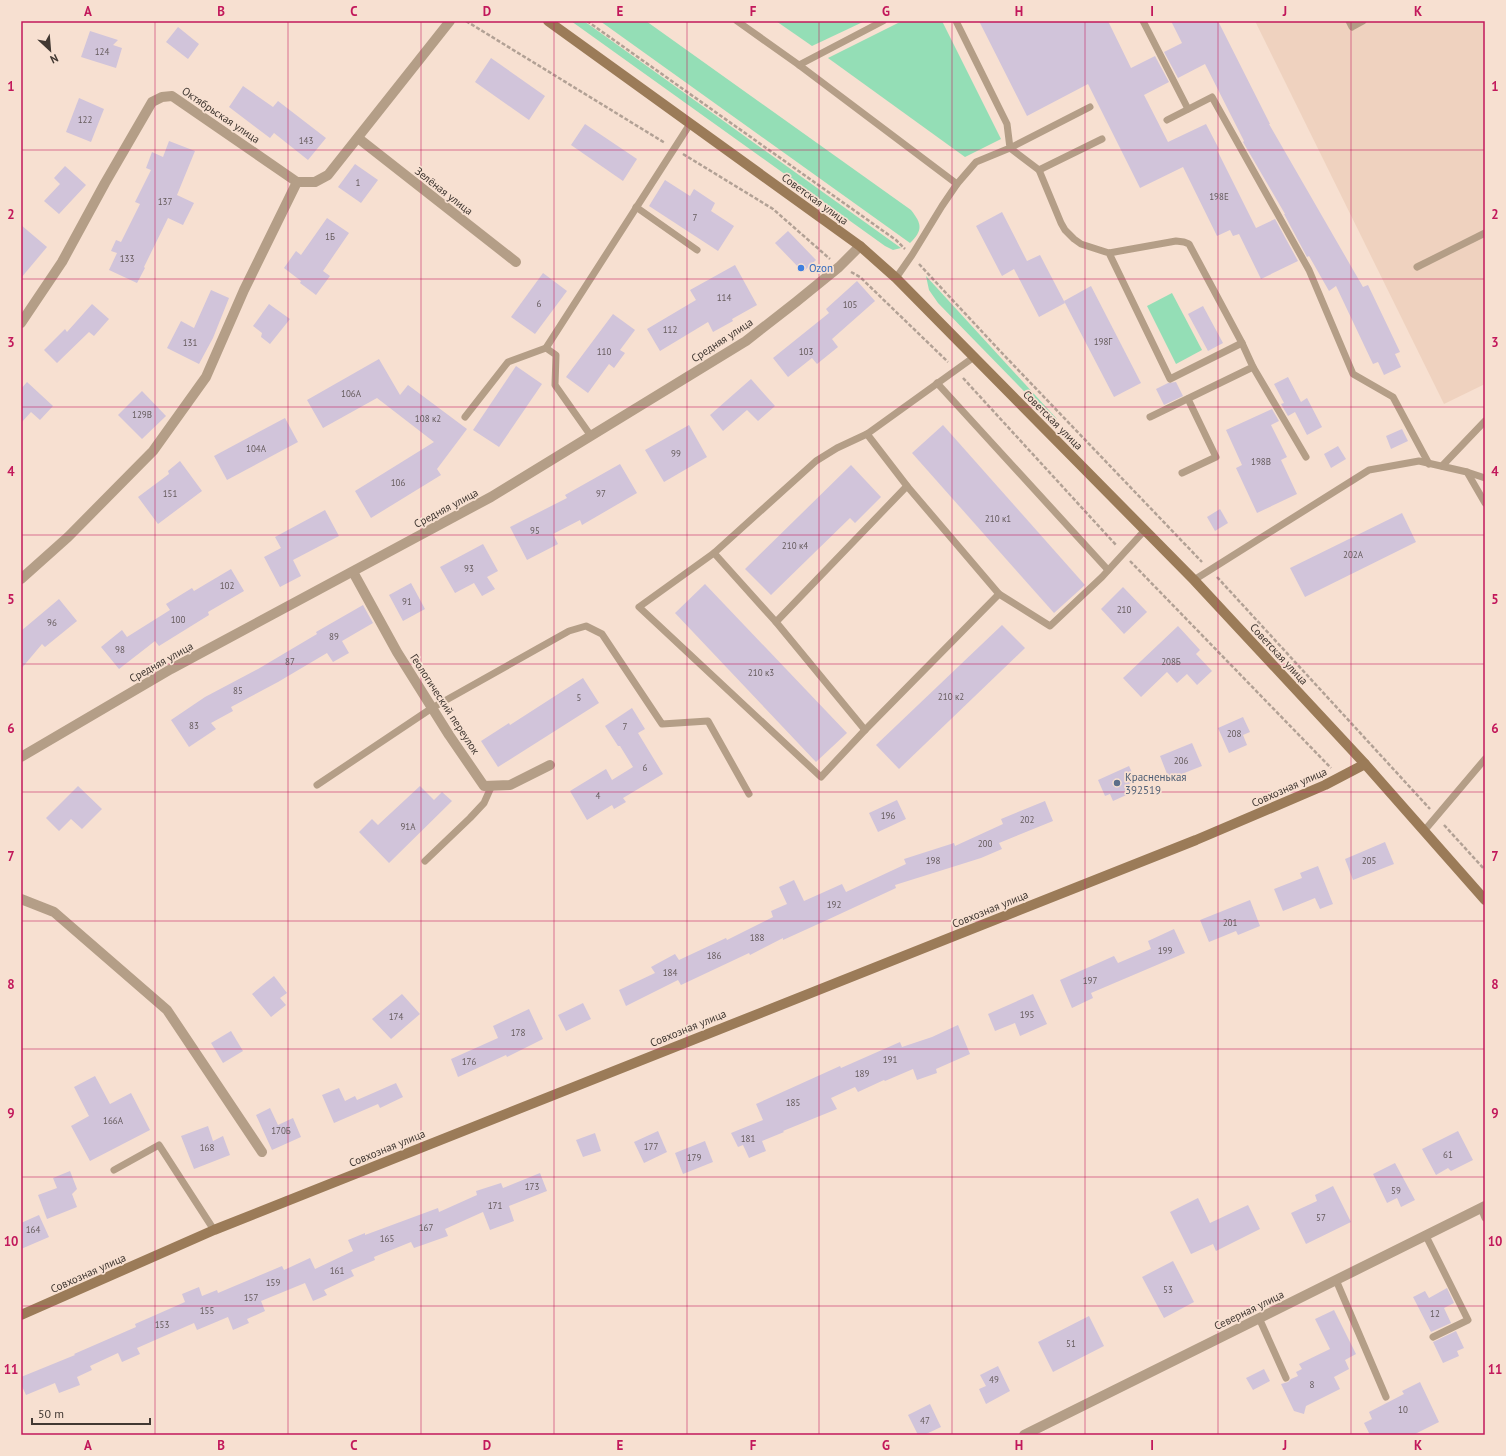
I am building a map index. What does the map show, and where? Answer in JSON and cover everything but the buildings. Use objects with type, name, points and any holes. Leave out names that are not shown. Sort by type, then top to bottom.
[{"type":"street","points":[[21,579],[68,537],[153,451],[206,377],[244,290],[297,182],[315,182],[328,175],[450,21]]},
{"type":"street","name":"Советская улица","points":[[548,21],[860,246],[896,278],[1194,580],[1365,764],[1485,900]]},
{"type":"street","name":"Октябрьская улица","points":[[21,324],[62,262],[105,182],[152,102],[162,97],[172,96],[297,182]]},
{"type":"street","name":"Зелёная улица","points":[[358,138],[516,262]]},
{"type":"street","name":"Средняя улица","points":[[21,756],[171,669],[491,498],[746,341],[839,267],[860,246]]},
{"type":"street","name":"Геологический переулок","points":[[353,572],[396,652],[432,708],[484,786],[492,785]]},
{"type":"street","name":"Совхозная улица","points":[[21,1315],[214,1230],[1196,840],[1325,785],[1365,764]]},
{"type":"street","points":[[492,785],[510,784],[550,765]]},
{"type":"street","points":[[21,899],[54,912],[167,1010],[262,1152]]},
{"type":"street","name":"Северная улица","points":[[1024,1435],[1426,1236],[1484,1211]]},
{"type":"lane","points":[[737,21],[799,65],[957,184]]},
{"type":"lane","points":[[799,65],[882,21]]},
{"type":"lane","points":[[956,21],[1007,124],[1010,148],[1039,170],[1065,230],[1074,240],[1081,244],[1109,253],[1176,241],[1189,244],[1242,343],[1253,367],[1306,457]]},
{"type":"lane","points":[[1143,21],[1188,109]]},
{"type":"lane","points":[[1349,21],[1352,26],[1363,21]]},
{"type":"lane","points":[[1167,120],[1212,97],[1309,270],[1353,374],[1393,397],[1430,464]]},
{"type":"lane","points":[[896,278],[957,184],[976,162],[1010,148],[1090,107]]},
{"type":"lane","points":[[466,418],[508,362],[546,348],[690,124]]},
{"type":"lane","points":[[1039,170],[1102,139]]},
{"type":"lane","points":[[636,207],[697,250]]},
{"type":"lane","points":[[1417,267],[1485,233]]},
{"type":"lane","points":[[1109,253],[1170,379],[1242,343]]},
{"type":"lane","points":[[546,348],[556,354],[555,385],[591,436]]},
{"type":"lane","points":[[974,357],[867,434],[837,448],[816,461],[714,552],[639,607],[821,777],[865,730],[999,594]]},
{"type":"lane","points":[[1150,417],[1253,367]]},
{"type":"lane","points":[[937,383],[1108,570]]},
{"type":"lane","points":[[1182,473],[1216,457],[1188,398]]},
{"type":"lane","points":[[1442,466],[1485,421]]},
{"type":"lane","points":[[867,434],[907,486],[999,594],[1050,626],[1108,570],[1145,530]]},
{"type":"lane","points":[[1194,580],[1369,470],[1419,461],[1467,472],[1485,478]]},
{"type":"lane","points":[[1467,472],[1485,503]]},
{"type":"lane","points":[[776,622],[907,486]]},
{"type":"lane","points":[[714,552],[776,622],[865,730]]},
{"type":"lane","points":[[317,785],[432,708],[569,631],[586,626],[602,634],[662,724],[708,722],[749,794]]},
{"type":"lane","points":[[1424,831],[1485,759]]},
{"type":"lane","points":[[425,861],[484,803],[492,785]]},
{"type":"lane","points":[[114,1170],[159,1146],[214,1230]]},
{"type":"lane","points":[[1426,1236],[1468,1320],[1433,1337]]},
{"type":"lane","points":[[1336,1280],[1386,1397]]},
{"type":"lane","points":[[1259,1318],[1286,1378]]},
{"type":"path","points":[[466,21],[773,210],[839,267],[860,277],[956,370],[1123,554],[1340,777]]},
{"type":"shaded area","points":[[1255,21],[1485,21],[1485,384],[1444,404]]},
{"type":"green space","points":[[571,21],[584,21],[901,248],[893,250],[885,246]]},
{"type":"green space","points":[[600,21],[646,21],[911,210],[919,223],[919,231],[910,243]]},
{"type":"green space","points":[[776,21],[865,21],[812,46]]},
{"type":"green space","points":[[902,21],[942,21],[1001,139],[965,157],[828,58]]},
{"type":"green space","points":[[926,276],[1057,419],[1054,422],[938,303],[929,290]]},
{"type":"green space","points":[[1172,293],[1202,350],[1176,364],[1147,306]]},
{"type":"place","name":"Ozon","points":[[801,268]]},
{"type":"place","name":"Красненькая 392519","points":[[1117,783]]}]
